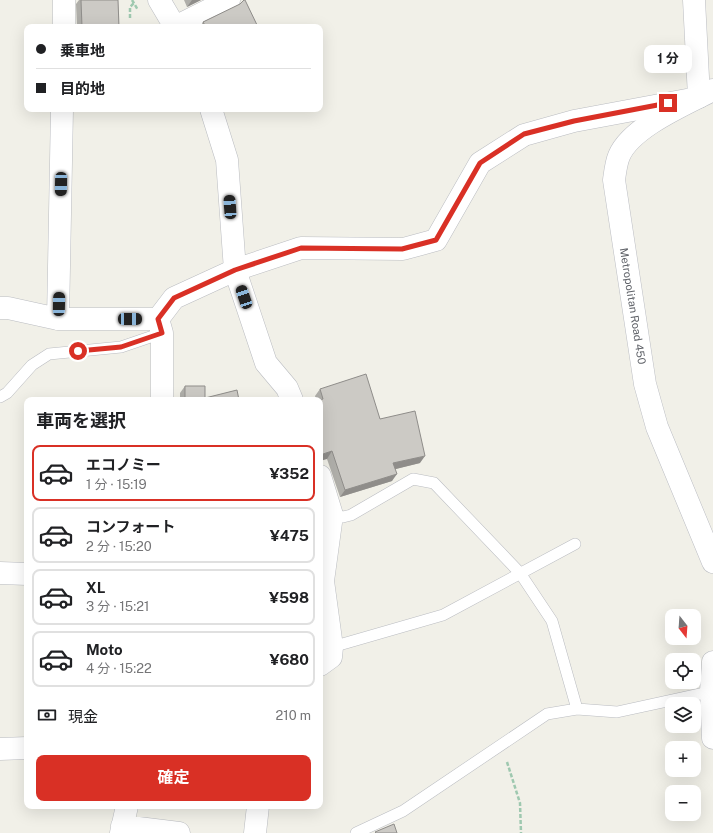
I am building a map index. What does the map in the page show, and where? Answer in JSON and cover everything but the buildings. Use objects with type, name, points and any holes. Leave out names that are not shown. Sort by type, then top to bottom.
[{"type":"street","points":[[64,0],[64,24]]},
{"type":"street","points":[[159,0],[173,24]]},
{"type":"street","points":[[181,24],[229,0]]},
{"type":"street","points":[[162,397],[160,326],[174,298],[235,270],[301,248],[402,249],[436,240],[480,163],[524,134],[708,90],[694,0]]},
{"type":"street","name":"Metropolitan Road 450","points":[[708,90],[666,114],[625,146],[618,157],[614,180],[645,384],[657,427],[713,562]]},
{"type":"street","points":[[58,318],[62,112]]},
{"type":"street","points":[[212,112],[227,160],[235,270],[266,363],[287,388],[291,397]]},
{"type":"street","points":[[0,308],[8,308],[58,318],[160,326]]},
{"type":"street","points":[[323,486],[332,515],[323,569]]},
{"type":"street","points":[[0,573],[24,574]]},
{"type":"street","points":[[323,593],[332,647],[331,657],[323,663]]},
{"type":"street","points":[[713,662],[713,738]]},
{"type":"street","points":[[0,749],[24,748]]},
{"type":"street","points":[[255,833],[258,809]]},
{"type":"street","points":[[123,822],[179,833]]},
{"type":"lane","points":[[0,397],[6,393],[32,365],[50,354],[121,347],[160,326]]},
{"type":"lane","points":[[332,515],[343,517],[351,515],[413,479],[434,482],[520,573],[552,621],[577,709]]},
{"type":"lane","points":[[332,647],[443,615],[575,544]]},
{"type":"lane","points":[[356,833],[403,811],[547,714],[577,709],[617,712],[712,691]]},
{"type":"path","points":[[132,0],[140,15]]},
{"type":"path","points":[[130,18],[130,8],[134,3]]},
{"type":"path","points":[[502,745],[520,802],[521,833]]},
{"type":"route","points":[[78,351],[121,347],[162,333],[158,319],[174,298],[235,270],[301,248],[402,249],[436,240],[480,163],[524,134],[574,121],[668,103]]}]
